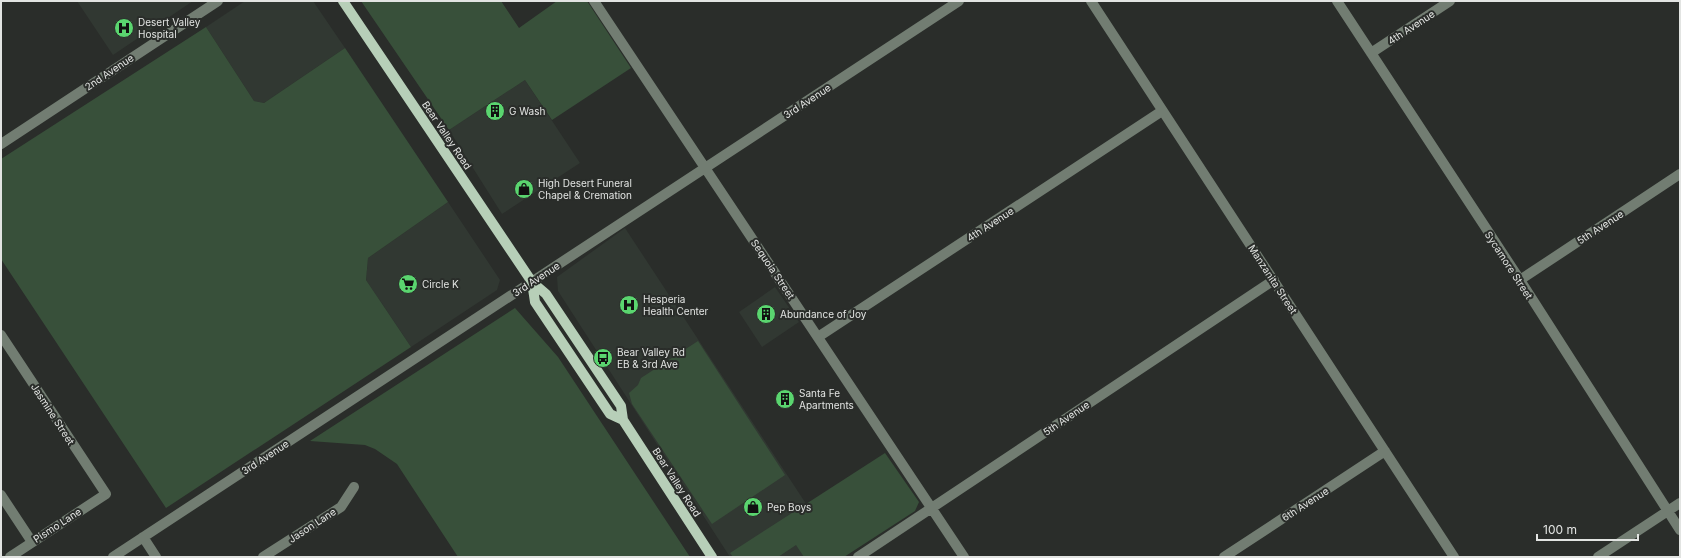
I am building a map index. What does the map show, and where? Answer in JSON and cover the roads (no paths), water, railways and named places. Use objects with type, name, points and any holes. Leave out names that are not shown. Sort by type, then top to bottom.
[{"type":"main road","name":"Bear Valley Road","points":[[343,1],[532,282],[546,294],[621,406],[622,420],[712,557]]},
{"type":"main road","name":"Bear Valley Road","points":[[532,282],[535,302],[610,414],[622,420]]},
{"type":"street","name":"2nd Avenue","points":[[1,144],[218,1]]},
{"type":"street","name":"Sequoia Street","points":[[594,1],[964,557]]},
{"type":"street","name":"3rd Avenue","points":[[113,557],[959,1]]},
{"type":"street","name":"Manzanita Street","points":[[1091,1],[1454,557]]},
{"type":"street","name":"Sycamore Street","points":[[1337,1],[1520,280],[1680,530]]},
{"type":"street","name":"4th Avenue","points":[[1371,53],[1450,1]]},
{"type":"street","name":"4th Avenue","points":[[818,337],[1162,111]]},
{"type":"street","name":"5th Avenue","points":[[1520,280],[1680,174]]},
{"type":"street","name":"5th Avenue","points":[[858,557],[1274,280]]},
{"type":"street","name":"Jasmine Street","points":[[1,335],[106,494]]},
{"type":"street","name":"6th Avenue","points":[[1224,557],[1385,451]]},
{"type":"street","name":"Jason Lane","points":[[270,555],[341,507],[354,487]]},
{"type":"street","name":"Pismo Lane","points":[[10,557],[106,494]]},
{"type":"street","points":[[1,496],[32,542]]},
{"type":"street","points":[[1598,557],[1680,503]]},
{"type":"street","points":[[143,537],[156,557]]},
{"type":"place","name":"Desert Valley Hospital","points":[[124,28]]},
{"type":"place","name":"G Wash","points":[[495,111]]},
{"type":"place","name":"High Desert Funeral Chapel & Cremation","points":[[524,189]]},
{"type":"place","name":"Circle K","points":[[408,284]]},
{"type":"place","name":"Hesperia Health Center","points":[[629,305]]},
{"type":"place","name":"Abundance of Joy","points":[[766,314]]},
{"type":"place","name":"Bear Valley Rd EB & 3rd Ave","points":[[603,358]]},
{"type":"place","name":"Santa Fe Apartments","points":[[785,399]]},
{"type":"place","name":"Pep Boys","points":[[753,507]]}]
